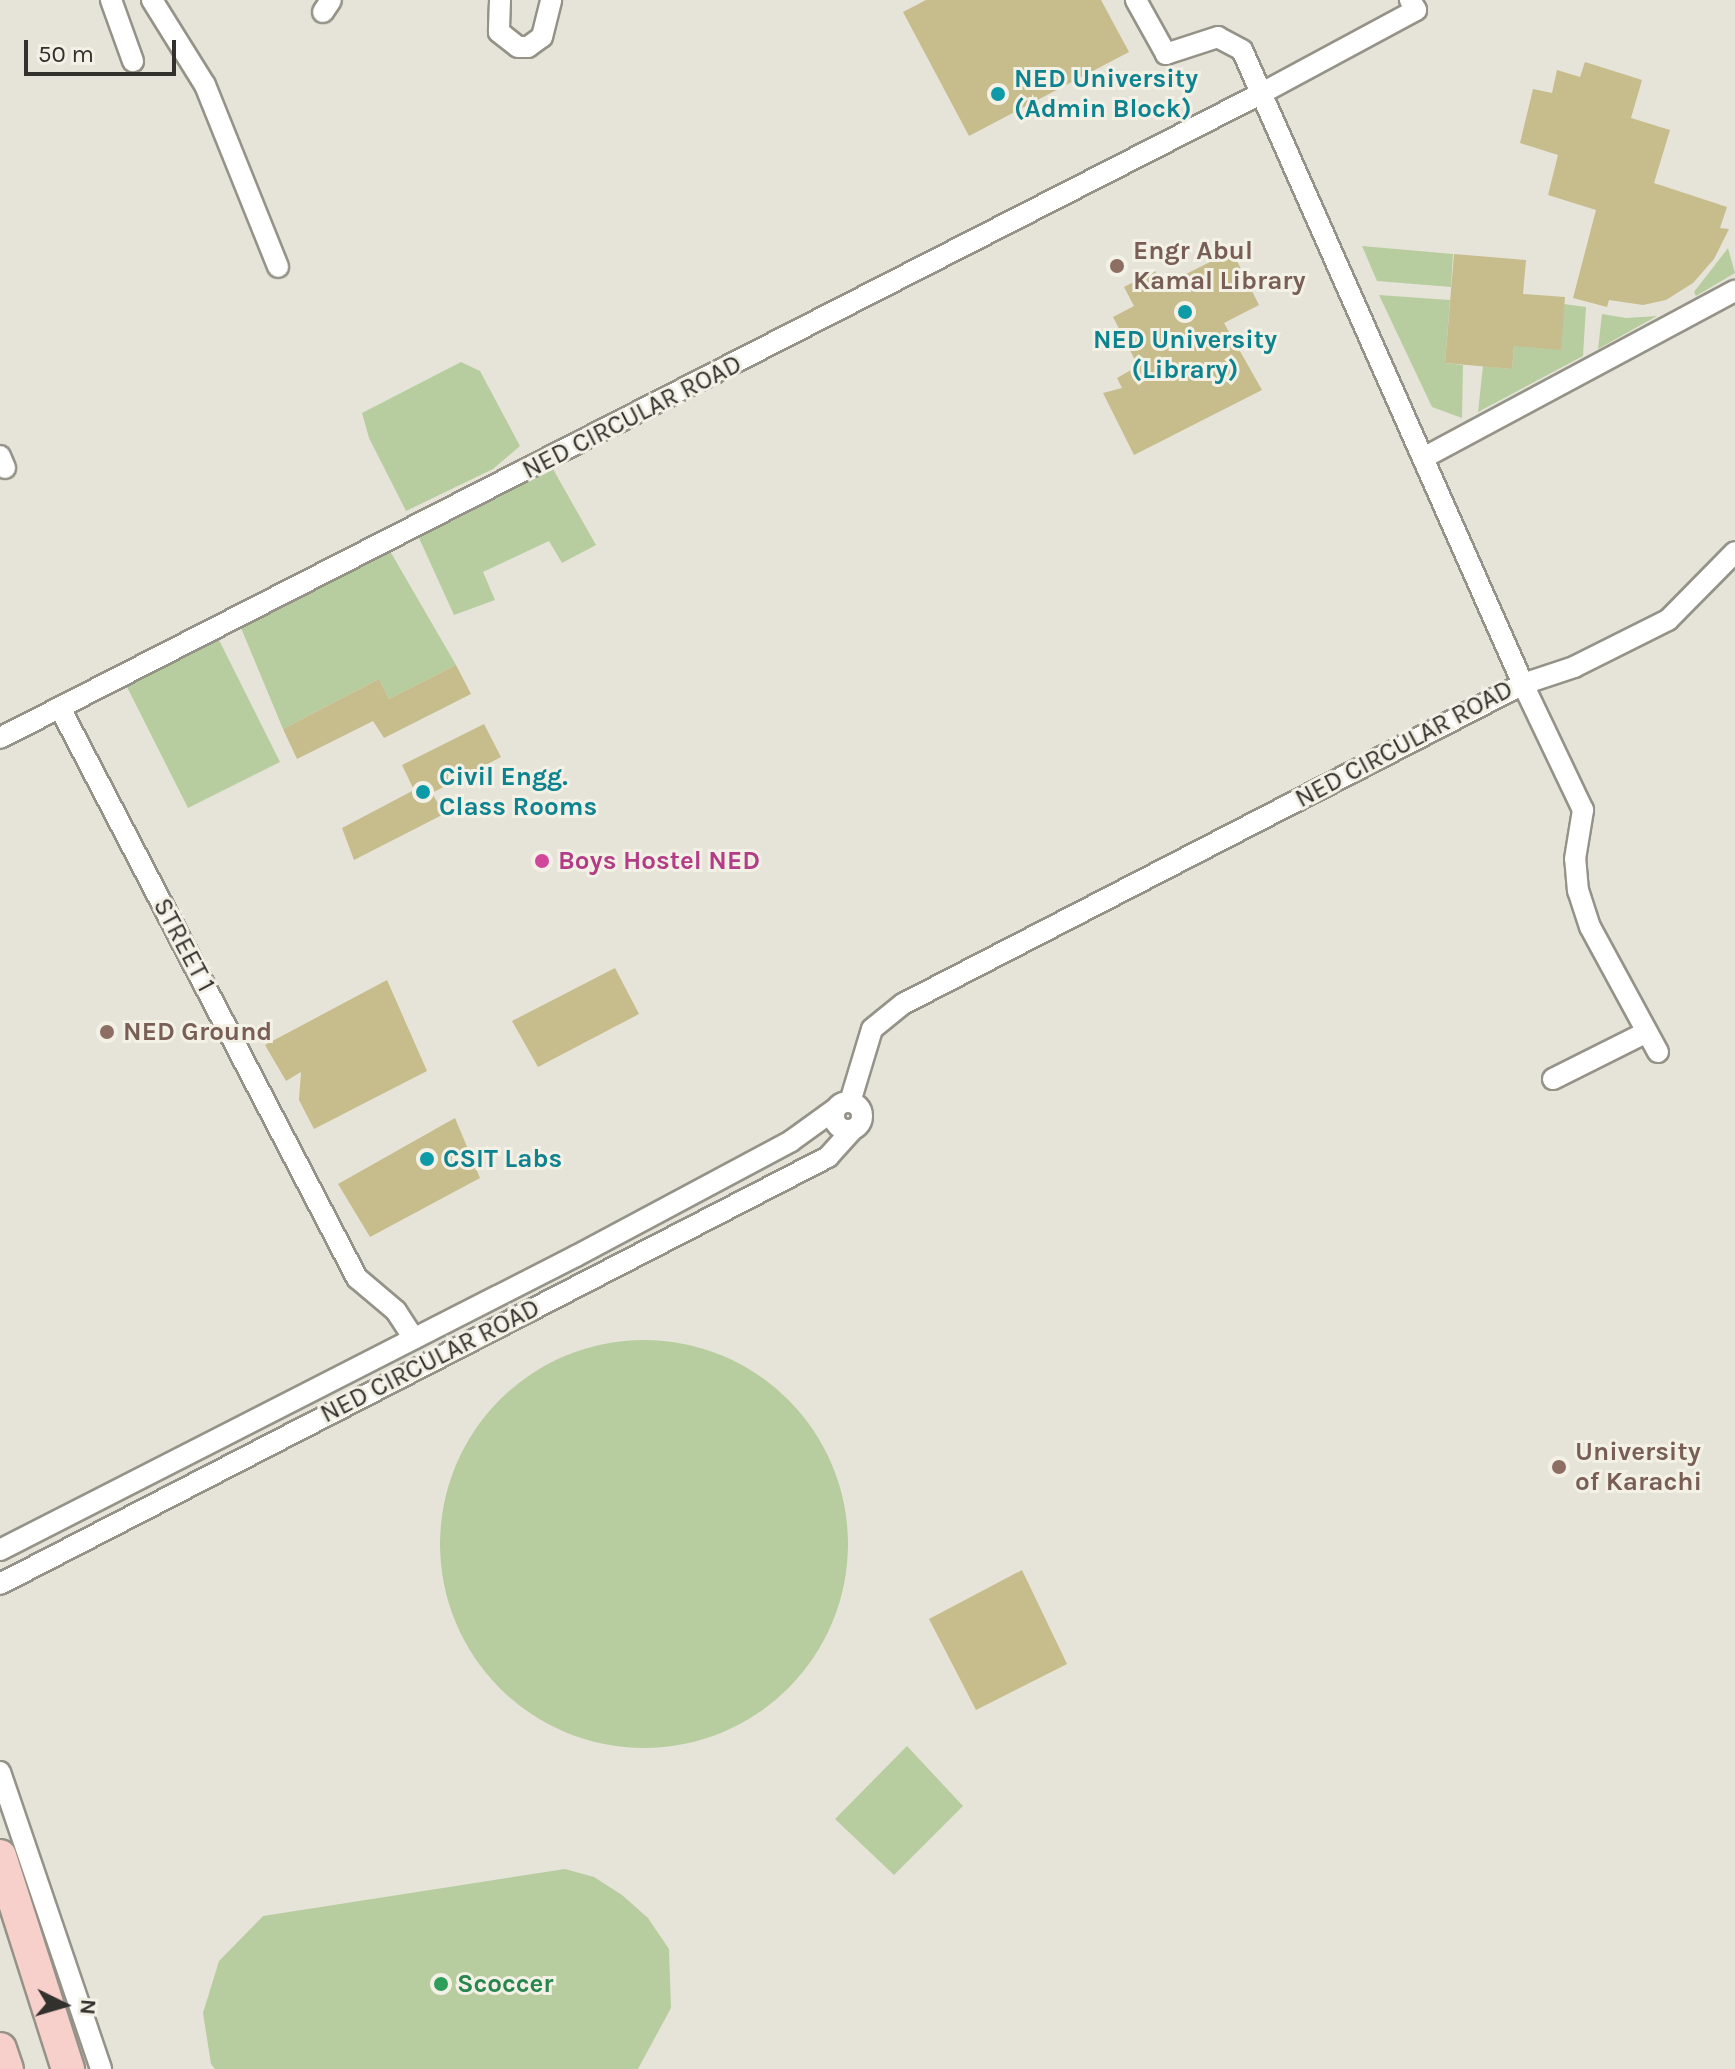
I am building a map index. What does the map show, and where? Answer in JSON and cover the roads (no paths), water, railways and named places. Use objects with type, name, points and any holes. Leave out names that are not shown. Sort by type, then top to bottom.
[{"type":"main road","points":[[0,1856],[68,2069]]},
{"type":"main road","points":[[0,2049],[7,2069]]},
{"type":"street","points":[[111,0],[133,61]]},
{"type":"street","points":[[152,0],[205,85],[278,267]]},
{"type":"street","points":[[500,0],[499,32],[518,47],[528,47],[542,37],[551,0]]},
{"type":"street","name":"NED CIRCULAR ROAD","points":[[0,1550],[414,1339],[791,1141],[842,1106],[872,1029],[903,1004],[1523,684],[1242,50],[1218,37],[1166,54],[1136,0]]},
{"type":"street","points":[[1262,93],[1416,10],[1410,0]]},
{"type":"street","name":"NED CIRCULAR ROAD","points":[[0,738],[1262,93]]},
{"type":"street","points":[[1425,457],[1735,291]]},
{"type":"street","points":[[1658,1052],[1590,927],[1578,891],[1575,859],[1583,810],[1523,684],[1574,667],[1668,620],[1735,552]]},
{"type":"street","name":"STREET 1","points":[[60,708],[357,1278],[396,1311],[414,1339]]},
{"type":"street","points":[[1553,1079],[1647,1032]]},
{"type":"street","name":"NED CIRCULAR ROAD","points":[[0,1584],[828,1157],[862,1115],[842,1106]]},
{"type":"street","points":[[0,1772],[101,2069]]},
{"type":"place","name":"NED University (Admin Block)","points":[[998,94]]},
{"type":"place","name":"Engr Abul Kamal Library","points":[[1117,266]]},
{"type":"place","name":"NED University (Library)","points":[[1185,312]]},
{"type":"place","name":"Civil Engg. Class Rooms","points":[[423,792]]},
{"type":"place","name":"Boys Hostel NED","points":[[542,861]]},
{"type":"place","name":"NED Ground","points":[[107,1032]]},
{"type":"place","name":"CSIT Labs","points":[[427,1159]]},
{"type":"place","name":"University of Karachi","points":[[1559,1467]]},
{"type":"place","name":"Scoccer","points":[[441,1984]]}]
